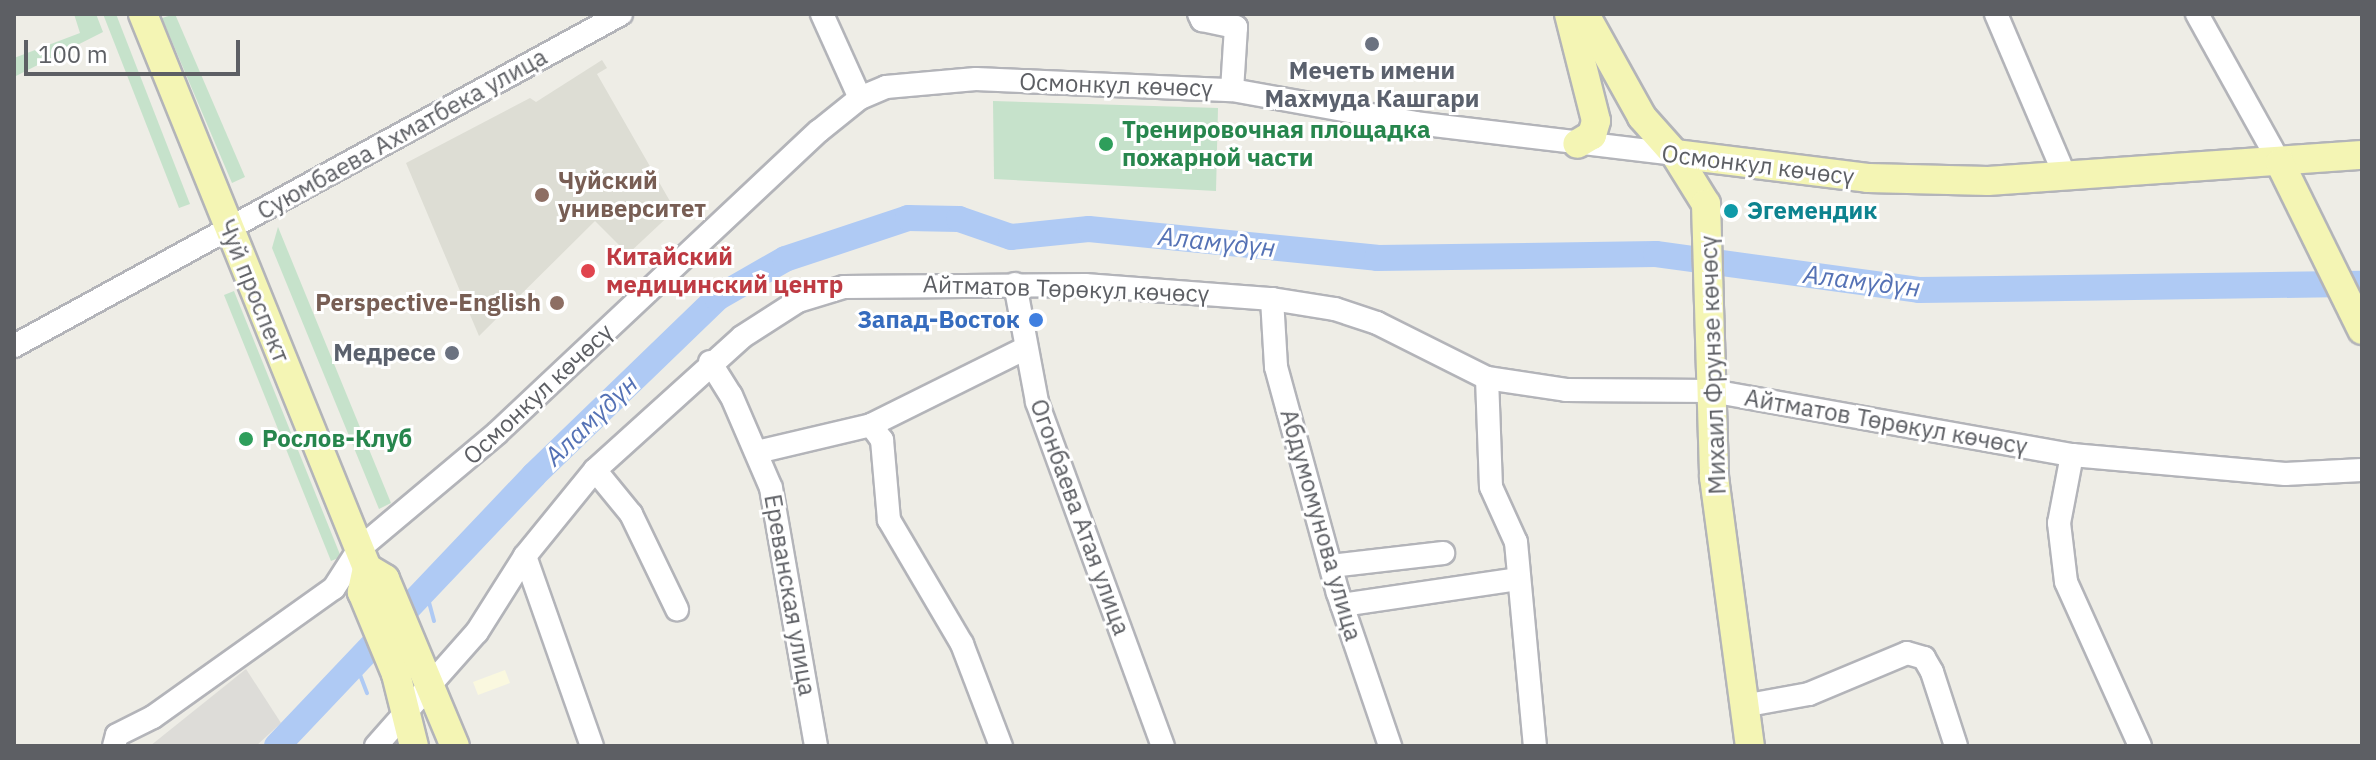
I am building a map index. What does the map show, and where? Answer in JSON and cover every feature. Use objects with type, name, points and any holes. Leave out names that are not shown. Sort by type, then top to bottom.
[{"type":"main road","name":"Чуй проспект","points":[[143,14],[368,572],[408,712],[414,746]]},
{"type":"main road","name":"Михаил Фрунзе көчөсү","points":[[1577,144],[1592,135],[1596,121],[1584,15]]},
{"type":"main road","name":"Михаил Фрунзе көчөсү","points":[[1584,15],[1642,117],[1675,154],[1701,190],[1710,231],[1714,477],[1750,746]]},
{"type":"main road","name":"Осмонкул көчөсү","points":[[1675,154],[1881,179],[1988,181],[2362,155]]},
{"type":"main road","points":[[2280,163],[2315,240],[2362,330]]},
{"type":"main road","name":"Чуй проспект","points":[[368,572],[415,652],[455,746]]},
{"type":"street","name":"Суюмбаева Ахматбека улица","points":[[14,346],[621,14]]},
{"type":"street","points":[[822,14],[860,98]]},
{"type":"street","points":[[1199,14],[1202,20],[1241,20],[1232,90]]},
{"type":"street","points":[[1996,14],[2065,176]]},
{"type":"street","points":[[2197,14],[2280,163]]},
{"type":"street","name":"Осмонкул көчөсү","points":[[114,746],[117,735],[153,717],[295,620],[334,588],[368,572],[497,433],[860,98],[886,87],[961,80],[1232,90],[1415,123],[1675,154]]},
{"type":"street","name":"Айтматов Төрөкул көчөсү","points":[[376,746],[477,632],[525,556],[595,470],[710,362],[768,318],[824,292],[889,285],[1015,284],[1158,288],[1272,299],[1335,309],[1377,323],[1487,378],[1566,390],[1712,391],[2072,455],[2285,474],[2362,470]]},
{"type":"street","name":"Огонбаева Атая улица","points":[[1015,284],[1037,402],[1163,746]]},
{"type":"street","name":"Абдумомунова улица","points":[[1272,299],[1276,367],[1342,605],[1390,746]]},
{"type":"street","points":[[757,452],[871,425],[1026,348]]},
{"type":"street","name":"Ереванская улица","points":[[710,362],[757,452],[771,488],[816,746]]},
{"type":"street","points":[[1487,378],[1491,487],[1516,542],[1535,746]]},
{"type":"street","points":[[871,425],[882,440],[889,520],[962,644],[1001,746]]},
{"type":"street","points":[[2072,455],[2059,523],[2066,582],[2140,746]]},
{"type":"street","points":[[595,470],[631,514],[677,609]]},
{"type":"street","points":[[1331,566],[1443,553]]},
{"type":"street","points":[[525,556],[592,746]]},
{"type":"street","points":[[1342,605],[1519,579]]},
{"type":"street","points":[[1743,706],[1809,694],[1907,653],[1924,658],[1932,672],[1956,746]]},
{"type":"shaded area","name":"Чуйский университет","points":[[602,60],[607,68],[597,74],[675,210],[628,254],[595,221],[479,336],[406,163],[530,98],[536,102]]},
{"type":"shaded area","points":[[246,669],[281,723],[256,746],[150,746]]},
{"type":"shaded area","points":[[505,670],[510,683],[478,695],[473,682]]},
{"type":"green space","points":[[74,14],[96,14],[103,32],[14,77],[14,58],[80,33]]},
{"type":"green space","points":[[103,14],[116,14],[190,204],[179,208]]},
{"type":"green space","points":[[175,14],[245,177],[232,183],[162,18]]},
{"type":"green space","name":"Тренировочная площадка пожарной части","points":[[993,101],[1218,108],[1216,191],[994,179]]},
{"type":"green space","points":[[278,227],[391,503],[379,509],[272,248]]},
{"type":"green space","points":[[234,291],[341,557],[331,561],[224,295]]},
{"type":"waterway","name":"Аламүдүн","points":[[277,746],[534,475],[717,298],[785,259],[908,218],[959,219],[1011,237],[1089,229],[1377,258],[1656,254],[1919,290],[2362,284]]},
{"type":"waterway","points":[[426,591],[434,621]]},
{"type":"waterway","points":[[357,667],[367,693]]},
{"type":"place","name":"Мечеть имени Махмуда Кашгари","points":[[1372,44]]},
{"type":"place","name":"Тренировочная площадка пожарной части","points":[[1106,144]]},
{"type":"place","name":"Чуйский университет","points":[[542,195]]},
{"type":"place","name":"Эгемендик","points":[[1731,211]]},
{"type":"place","name":"Китайский медицинский центр","points":[[588,271]]},
{"type":"place","name":"Perspective-English","points":[[557,303]]},
{"type":"place","name":"Запад-Восток","points":[[1036,320]]},
{"type":"place","name":"Медресе","points":[[452,353]]},
{"type":"place","name":"Рослов-Клуб","points":[[246,439]]}]
